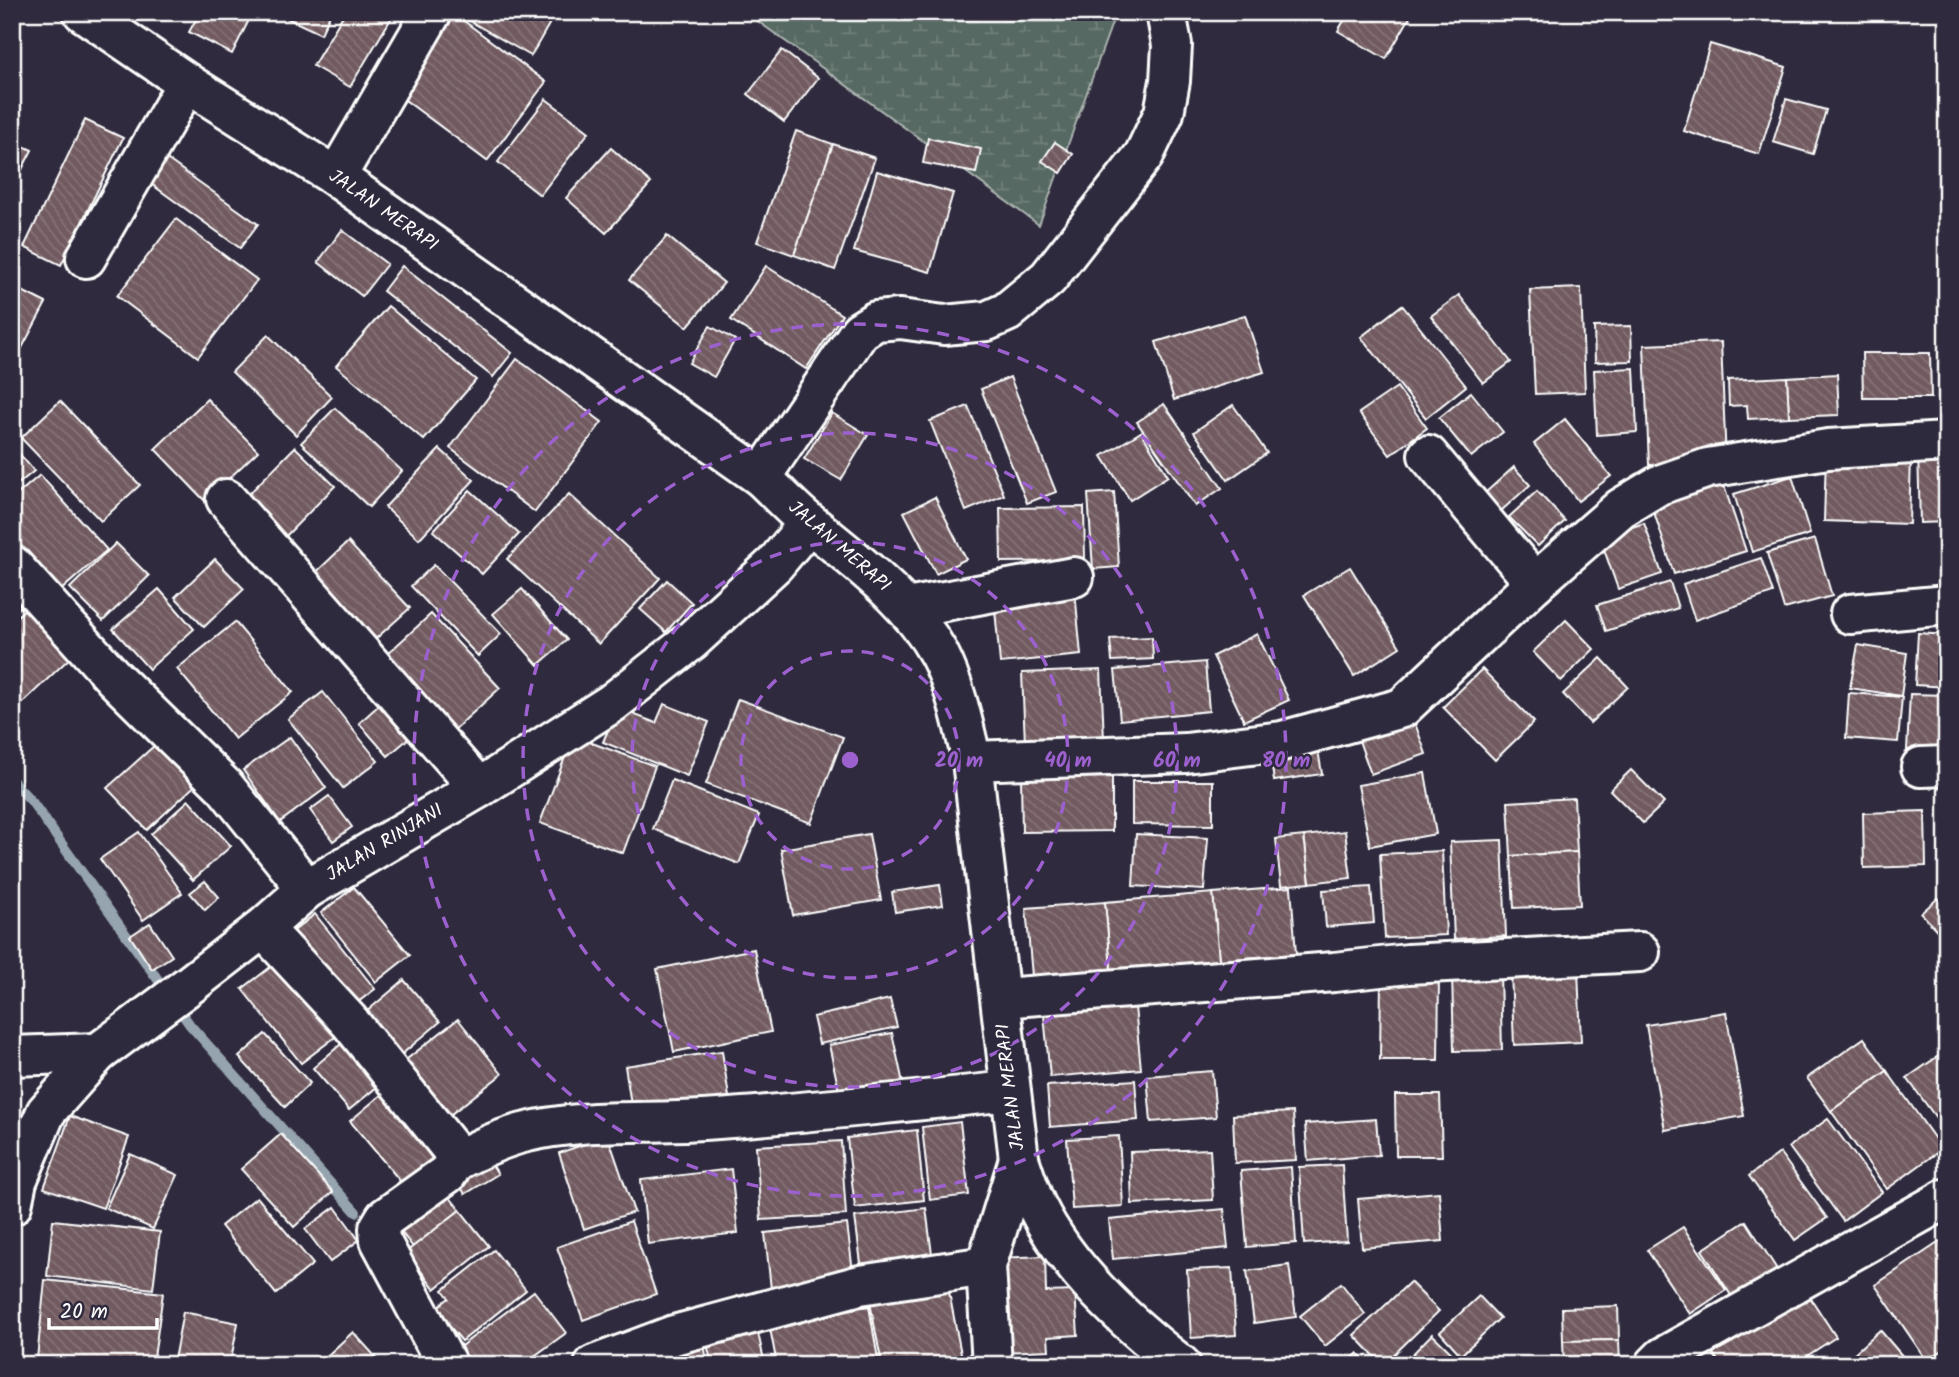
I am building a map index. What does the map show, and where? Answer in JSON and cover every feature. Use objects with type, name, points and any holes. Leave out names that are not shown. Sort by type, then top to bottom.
[{"type":"street","name":"JALAN MERAPI","points":[[83,12],[187,83],[336,177],[761,477],[809,523],[859,562],[907,608],[938,653],[957,696],[972,761],[1019,1159],[1036,1205],[1064,1250],[1108,1301],[1181,1365]]},
{"type":"street","points":[[336,177],[432,12]]},
{"type":"street","points":[[761,477],[860,331],[876,321],[900,319],[944,325],[987,321],[1007,312],[1048,278],[1144,155],[1164,113],[1170,81],[1172,45],[1166,12]]},
{"type":"street","points":[[86,258],[187,83]]},
{"type":"street","points":[[972,761],[1186,754],[1282,741],[1402,708],[1535,583],[1621,508],[1659,485],[1708,468],[1828,449],[1947,442]]},
{"type":"street","points":[[1428,455],[1535,583]]},
{"type":"street","points":[[226,499],[479,788]]},
{"type":"street","name":"JALAN RINJANI","points":[[12,1205],[17,1181],[46,1112],[98,1052],[263,928],[307,889],[479,788],[612,703],[691,641],[775,564],[809,523]]},
{"type":"street","points":[[12,565],[114,678],[226,787],[307,889]]},
{"type":"street","points":[[907,608],[1074,578]]},
{"type":"street","points":[[1850,614],[1947,605]]},
{"type":"street","points":[[263,928],[349,1021],[451,1146],[454,1162]]},
{"type":"street","points":[[1001,998],[1408,964],[1640,953]]},
{"type":"street","points":[[12,1056],[98,1052]]},
{"type":"street","points":[[447,1365],[380,1240],[379,1228],[385,1218],[448,1172],[454,1162],[500,1140],[548,1128],[715,1119],[1009,1090]]},
{"type":"street","points":[[992,1365],[986,1266],[1019,1159]]},
{"type":"street","points":[[1654,1365],[1663,1357],[1947,1198]]},
{"type":"street","points":[[594,1365],[674,1335],[860,1285],[986,1266]]},
{"type":"green space","points":[[745,12],[1104,12],[1112,23],[1039,225]]},
{"type":"building","points":[[200,12],[253,12],[232,54],[189,32]]},
{"type":"building","points":[[274,12],[331,12],[321,34]]},
{"type":"building","points":[[345,12],[395,12],[350,87],[313,66]]},
{"type":"building","points":[[473,12],[556,12],[531,56],[468,20]]},
{"type":"building","points":[[1349,12],[1413,12],[1386,59],[1338,31]]},
{"type":"building","points":[[456,15],[546,82],[487,161],[397,94]]},
{"type":"building","points":[[1710,44],[1786,67],[1759,154],[1684,131]]},
{"type":"building","points":[[782,50],[818,78],[784,122],[748,94]]},
{"type":"building","points":[[546,99],[589,132],[540,195],[498,162]]},
{"type":"building","points":[[1786,99],[1826,110],[1813,154],[1773,142]]},
{"type":"building","points":[[85,120],[123,138],[61,265],[24,247]]},
{"type":"building","points":[[796,131],[833,144],[794,255],[757,242]]},
{"type":"building","points":[[928,138],[981,149],[976,173],[923,163]]},
{"type":"building","points":[[12,141],[32,150],[12,189]]},
{"type":"building","points":[[1055,142],[1073,154],[1061,173],[1042,161]]},
{"type":"building","points":[[833,144],[875,158],[835,270],[794,255]]},
{"type":"building","points":[[611,148],[651,183],[606,233],[566,198]]},
{"type":"building","points":[[164,157],[258,224],[240,248],[147,181]]},
{"type":"building","points":[[877,171],[953,193],[930,272],[854,251]]},
{"type":"building","points":[[176,219],[257,280],[198,357],[117,296]]},
{"type":"building","points":[[342,230],[387,264],[362,296],[318,262]]},
{"type":"building","points":[[667,236],[724,283],[687,327],[629,280]]},
{"type":"building","points":[[402,266],[512,353],[493,377],[383,291]]},
{"type":"building","points":[[766,266],[842,315],[806,369],[731,320]]},
{"type":"building","points":[[12,286],[46,303],[14,363],[12,362]]},
{"type":"building","points":[[1581,288],[1585,392],[1535,394],[1530,290]]},
{"type":"building","points":[[1459,295],[1511,362],[1483,383],[1431,316]]},
{"type":"building","points":[[1402,305],[1466,386],[1426,418],[1361,337]]},
{"type":"building","points":[[388,306],[476,380],[424,440],[336,366]]},
{"type":"building","points":[[1245,315],[1264,372],[1174,400],[1156,342]]},
{"type":"building","points":[[710,326],[735,340],[714,377],[689,363]]},
{"type":"building","points":[[1631,326],[1632,361],[1595,362],[1594,327]]},
{"type":"building","points":[[268,335],[332,397],[296,435],[232,372]]},
{"type":"building","points":[[1944,335],[1947,335],[1947,411],[1946,411]]},
{"type":"building","points":[[1721,342],[1726,462],[1649,465],[1644,345]]},
{"type":"building","points":[[1862,353],[1930,353],[1931,398],[1863,398]]},
{"type":"building","points":[[517,359],[602,422],[535,512],[450,448]]},
{"type":"building","points":[[1634,368],[1637,432],[1597,435],[1594,370]]},
{"type":"building","points":[[1837,374],[1839,415],[1789,417],[1787,377]]},
{"type":"building","points":[[1010,377],[1056,492],[1027,503],[981,389]]},
{"type":"building","points":[[1787,377],[1789,417],[1748,419],[1747,405],[1729,406],[1728,380]]},
{"type":"building","points":[[1397,387],[1427,428],[1390,455],[1359,413]]},
{"type":"building","points":[[1471,392],[1503,432],[1471,457],[1439,418]]},
{"type":"building","points":[[207,399],[258,451],[205,501],[155,449]]},
{"type":"building","points":[[60,401],[140,485],[101,521],[21,438]]},
{"type":"building","points":[[1164,404],[1222,488],[1195,506],[1137,422]]},
{"type":"building","points":[[1233,405],[1267,453],[1228,480],[1194,432]]},
{"type":"building","points":[[968,406],[1004,495],[966,511],[930,421]]},
{"type":"building","points":[[335,408],[402,471],[369,507],[301,443]]},
{"type":"building","points":[[832,413],[868,435],[841,480],[804,459]]},
{"type":"building","points":[[1565,419],[1611,476],[1578,501],[1534,444]]},
{"type":"building","points":[[1141,432],[1168,476],[1130,500],[1102,456]]},
{"type":"building","points":[[12,445],[34,471],[12,489]]},
{"type":"building","points":[[295,447],[335,486],[279,543],[239,504]]},
{"type":"building","points":[[440,449],[474,480],[419,539],[385,507]]},
{"type":"building","points":[[1947,451],[1947,522],[1920,523],[1918,452]]},
{"type":"building","points":[[1826,455],[1911,457],[1909,524],[1824,521]]},
{"type":"building","points":[[1514,467],[1530,485],[1491,520],[1475,502]]},
{"type":"building","points":[[40,475],[107,550],[60,591],[12,539],[12,499]]},
{"type":"building","points":[[1792,476],[1810,534],[1752,552],[1734,494]]},
{"type":"building","points":[[1723,483],[1746,551],[1674,574],[1652,506]]},
{"type":"building","points":[[470,490],[519,534],[482,574],[433,531]]},
{"type":"building","points":[[1537,491],[1565,521],[1538,546],[1509,517]]},
{"type":"building","points":[[1114,492],[1119,567],[1093,569],[1088,494]]},
{"type":"building","points":[[569,494],[660,578],[599,644],[507,559]]},
{"type":"building","points":[[935,497],[966,559],[936,574],[904,512]]},
{"type":"building","points":[[1084,507],[1085,561],[1001,562],[1000,508]]},
{"type":"building","points":[[1644,523],[1662,574],[1618,589],[1600,538]]},
{"type":"building","points":[[1815,539],[1832,596],[1784,609],[1767,553]]},
{"type":"building","points":[[348,542],[410,608],[371,643],[310,578]]},
{"type":"building","points":[[116,543],[149,576],[103,621],[70,588]]},
{"type":"building","points":[[1761,558],[1773,593],[1695,620],[1683,584]]},
{"type":"building","points":[[215,559],[244,589],[204,627],[175,597]]},
{"type":"building","points":[[434,565],[501,634],[478,656],[411,586]]},
{"type":"building","points":[[1350,567],[1400,647],[1354,676],[1304,595]]},
{"type":"building","points":[[667,580],[692,603],[666,632],[640,609]]},
{"type":"building","points":[[1670,582],[1678,608],[1606,631],[1597,605]]},
{"type":"building","points":[[12,588],[26,601],[12,615]]},
{"type":"building","points":[[159,589],[194,629],[149,669],[113,629]]},
{"type":"building","points":[[522,589],[567,640],[538,665],[493,614]]},
{"type":"building","points":[[1075,591],[1081,655],[1000,663],[994,599]]},
{"type":"building","points":[[29,605],[75,653],[12,713],[12,621]]},
{"type":"building","points":[[431,614],[500,688],[454,730],[385,656]]},
{"type":"building","points":[[1566,620],[1594,649],[1561,681],[1533,652]]},
{"type":"building","points":[[235,622],[293,692],[235,739],[177,669]]},
{"type":"building","points":[[1918,633],[1947,635],[1947,687],[1915,685]]},
{"type":"building","points":[[1257,634],[1289,700],[1244,721],[1213,656]]},
{"type":"building","points":[[1152,637],[1153,659],[1112,661],[1110,639]]},
{"type":"building","points":[[1858,645],[1907,653],[1901,696],[1850,688]]},
{"type":"building","points":[[1601,658],[1628,687],[1590,723],[1563,694]]},
{"type":"building","points":[[1205,662],[1209,711],[1120,720],[1115,670]]},
{"type":"building","points":[[1482,669],[1534,722],[1495,760],[1443,707]]},
{"type":"building","points":[[1101,670],[1104,740],[1025,743],[1022,673]]},
{"type":"building","points":[[323,692],[378,761],[343,788],[288,719]]},
{"type":"building","points":[[1849,693],[1902,697],[1898,742],[1846,738]]},
{"type":"building","points":[[1910,694],[1947,695],[1947,751],[1907,750]]},
{"type":"building","points":[[738,699],[843,737],[811,823],[706,784]]},
{"type":"building","points":[[664,704],[709,722],[687,776],[603,742],[617,708],[656,723]]},
{"type":"building","points":[[379,705],[408,739],[388,756],[359,723]]},
{"type":"building","points":[[1412,715],[1426,754],[1371,774],[1357,735]]},
{"type":"building","points":[[573,736],[655,766],[623,853],[540,823]]},
{"type":"building","points":[[164,737],[202,779],[147,830],[107,788]]},
{"type":"building","points":[[290,737],[326,788],[280,822],[243,770]]},
{"type":"building","points":[[1316,738],[1322,774],[1274,781],[1269,746]]},
{"type":"building","points":[[1631,770],[1664,803],[1643,823],[1610,790]]},
{"type":"building","points":[[1425,773],[1436,834],[1370,846],[1358,785]]},
{"type":"building","points":[[1112,777],[1112,831],[1022,832],[1021,778]]},
{"type":"building","points":[[672,780],[759,815],[739,864],[653,829]]},
{"type":"building","points":[[1132,781],[1213,781],[1213,825],[1132,824]]},
{"type":"building","points":[[329,796],[352,827],[333,841],[310,810]]},
{"type":"building","points":[[1574,798],[1577,852],[1511,856],[1508,802]]},
{"type":"building","points":[[189,800],[231,846],[193,880],[151,834]]},
{"type":"building","points":[[1925,811],[1926,866],[1864,868],[1863,813]]},
{"type":"building","points":[[1345,831],[1351,878],[1310,883],[1304,836]]},
{"type":"building","points":[[139,832],[182,893],[143,920],[100,859]]},
{"type":"building","points":[[869,834],[881,900],[793,915],[781,849]]},
{"type":"building","points":[[1136,834],[1208,838],[1204,890],[1133,886]]},
{"type":"building","points":[[1304,836],[1310,883],[1281,886],[1276,839]]},
{"type":"building","points":[[1502,840],[1506,936],[1454,939],[1450,842]]},
{"type":"building","points":[[1442,851],[1446,935],[1385,938],[1380,854]]},
{"type":"building","points":[[1577,852],[1580,905],[1514,908],[1511,856]]},
{"type":"building","points":[[205,881],[219,897],[205,910],[190,893]]},
{"type":"building","points":[[940,885],[943,905],[895,912],[892,892]]},
{"type":"building","points":[[354,887],[410,955],[376,982],[321,913]]},
{"type":"building","points":[[1291,887],[1296,954],[1219,960],[1213,893]]},
{"type":"building","points":[[1371,887],[1374,923],[1326,927],[1323,890]]},
{"type":"building","points":[[1213,893],[1219,960],[1111,969],[1105,902]]},
{"type":"building","points":[[1938,898],[1947,907],[1945,939],[1921,913]]},
{"type":"building","points":[[1105,902],[1111,969],[1032,976],[1026,908]]},
{"type":"building","points":[[315,914],[375,989],[345,1012],[285,938]]},
{"type":"building","points":[[150,923],[172,956],[152,969],[130,936]]},
{"type":"building","points":[[754,949],[771,1032],[674,1052],[657,969]]},
{"type":"building","points":[[281,959],[339,1034],[301,1063],[242,989]]},
{"type":"building","points":[[1578,969],[1581,1042],[1514,1045],[1511,972]]},
{"type":"building","points":[[1500,973],[1502,1050],[1454,1051],[1452,974]]},
{"type":"building","points":[[1381,977],[1439,978],[1438,1060],[1380,1060]]},
{"type":"building","points":[[404,980],[440,1022],[395,1060],[359,1018]]},
{"type":"building","points":[[890,999],[897,1027],[819,1044],[813,1017]]},
{"type":"building","points":[[1135,1007],[1141,1069],[1050,1077],[1044,1015]]},
{"type":"building","points":[[1726,1012],[1744,1116],[1665,1130],[1646,1025]]},
{"type":"building","points":[[458,1019],[502,1074],[446,1118],[402,1063]]},
{"type":"building","points":[[892,1033],[903,1083],[840,1095],[829,1045]]},
{"type":"building","points":[[265,1034],[310,1083],[285,1107],[239,1057]]},
{"type":"building","points":[[348,1038],[384,1081],[349,1110],[313,1068]]},
{"type":"building","points":[[1864,1038],[1887,1071],[1831,1111],[1807,1078]]},
{"type":"building","points":[[1947,1050],[1947,1129],[1945,1130],[1907,1078]]},
{"type":"building","points":[[722,1051],[729,1097],[632,1111],[625,1066]]},
{"type":"building","points":[[1212,1071],[1216,1117],[1151,1122],[1147,1076]]},
{"type":"building","points":[[1887,1071],[1942,1149],[1887,1189],[1831,1111]]},
{"type":"building","points":[[1135,1080],[1138,1120],[1050,1127],[1047,1086]]},
{"type":"building","points":[[388,1089],[450,1161],[411,1194],[350,1121]]},
{"type":"building","points":[[1395,1095],[1440,1095],[1442,1156],[1396,1156]]},
{"type":"building","points":[[1293,1112],[1296,1160],[1235,1163],[1233,1115]]},
{"type":"building","points":[[70,1116],[129,1137],[103,1208],[44,1188]]},
{"type":"building","points":[[1376,1119],[1379,1155],[1308,1161],[1305,1124]]},
{"type":"building","points":[[1828,1119],[1882,1192],[1843,1221],[1789,1147]]},
{"type":"building","points":[[960,1122],[969,1195],[930,1200],[922,1127]]},
{"type":"building","points":[[917,1130],[924,1200],[855,1208],[847,1138]]},
{"type":"building","points":[[281,1134],[333,1192],[294,1227],[241,1169]]},
{"type":"building","points":[[608,1136],[634,1212],[584,1229],[559,1153]]},
{"type":"building","points":[[1119,1136],[1123,1206],[1072,1209],[1067,1139]]},
{"type":"building","points":[[841,1141],[846,1215],[761,1220],[756,1146]]},
{"type":"building","points":[[1210,1149],[1213,1200],[1132,1204],[1130,1152]]},
{"type":"building","points":[[485,1153],[498,1174],[465,1194],[452,1172]]},
{"type":"building","points":[[1780,1153],[1827,1218],[1795,1240],[1749,1176]]},
{"type":"building","points":[[130,1154],[178,1175],[153,1229],[106,1208]]},
{"type":"building","points":[[1342,1165],[1347,1241],[1304,1244],[1299,1167]]},
{"type":"building","points":[[1291,1167],[1296,1243],[1247,1247],[1241,1171]]},
{"type":"building","points":[[731,1169],[738,1233],[648,1244],[641,1180]]},
{"type":"building","points":[[440,1185],[460,1210],[413,1247],[393,1222]]},
{"type":"building","points":[[1439,1192],[1443,1241],[1362,1248],[1358,1199]]},
{"type":"building","points":[[257,1197],[313,1264],[276,1294],[221,1226]]},
{"type":"building","points":[[335,1207],[359,1240],[330,1262],[305,1229]]},
{"type":"building","points":[[926,1208],[934,1270],[863,1279],[855,1217]]},
{"type":"building","points":[[1224,1209],[1228,1248],[1113,1259],[1109,1220]]},
{"type":"building","points":[[460,1210],[489,1246],[435,1289],[406,1252]]},
{"type":"building","points":[[53,1220],[160,1232],[153,1289],[47,1276]]},
{"type":"building","points":[[631,1221],[656,1294],[583,1320],[557,1247]]},
{"type":"building","points":[[1746,1221],[1778,1271],[1734,1300],[1702,1250]]},
{"type":"building","points":[[847,1224],[854,1280],[771,1289],[765,1233]]},
{"type":"building","points":[[1683,1227],[1726,1290],[1690,1314],[1647,1250]]},
{"type":"building","points":[[1947,1237],[1947,1347],[1927,1361],[1875,1285]]},
{"type":"building","points":[[494,1250],[526,1290],[462,1341],[435,1309],[449,1298],[443,1290]]},
{"type":"building","points":[[1045,1256],[1046,1292],[1075,1291],[1078,1335],[1048,1337],[1049,1350],[1001,1352],[997,1258]]},
{"type":"building","points":[[1289,1265],[1296,1317],[1254,1323],[1247,1271]]},
{"type":"building","points":[[1232,1268],[1236,1335],[1191,1338],[1187,1270]]},
{"type":"building","points":[[45,1280],[163,1293],[153,1365],[88,1365],[37,1359]]},
{"type":"building","points":[[947,1282],[962,1359],[933,1365],[882,1365],[869,1297]]},
{"type":"building","points":[[1410,1282],[1439,1311],[1383,1365],[1354,1335]]},
{"type":"building","points":[[1341,1283],[1365,1314],[1325,1346],[1300,1316]]},
{"type":"building","points":[[1804,1288],[1836,1337],[1793,1365],[1721,1365],[1710,1349]]},
{"type":"building","points":[[534,1291],[566,1333],[522,1365],[469,1365],[457,1349]]},
{"type":"building","points":[[1479,1296],[1500,1318],[1461,1355],[1440,1332]]},
{"type":"building","points":[[869,1306],[879,1365],[777,1365],[769,1323]]},
{"type":"building","points":[[1618,1306],[1619,1340],[1563,1341],[1562,1308]]},
{"type":"building","points":[[183,1312],[238,1323],[230,1365],[173,1365]]},
{"type":"building","points":[[1880,1330],[1910,1365],[1841,1365]]},
{"type":"building","points":[[353,1332],[383,1365],[317,1365]]},
{"type":"building","points":[[758,1333],[765,1365],[712,1365],[707,1344]]},
{"type":"building","points":[[1432,1334],[1464,1365],[1402,1365]]},
{"type":"building","points":[[703,1340],[708,1365],[670,1365],[666,1348]]},
{"type":"building","points":[[1619,1340],[1620,1365],[1564,1365],[1563,1341]]},
{"type":"building","points":[[1358,1353],[1368,1365],[1345,1365]]},
{"type":"waterway","points":[[12,780],[32,802],[190,1025],[356,1212]]}]
